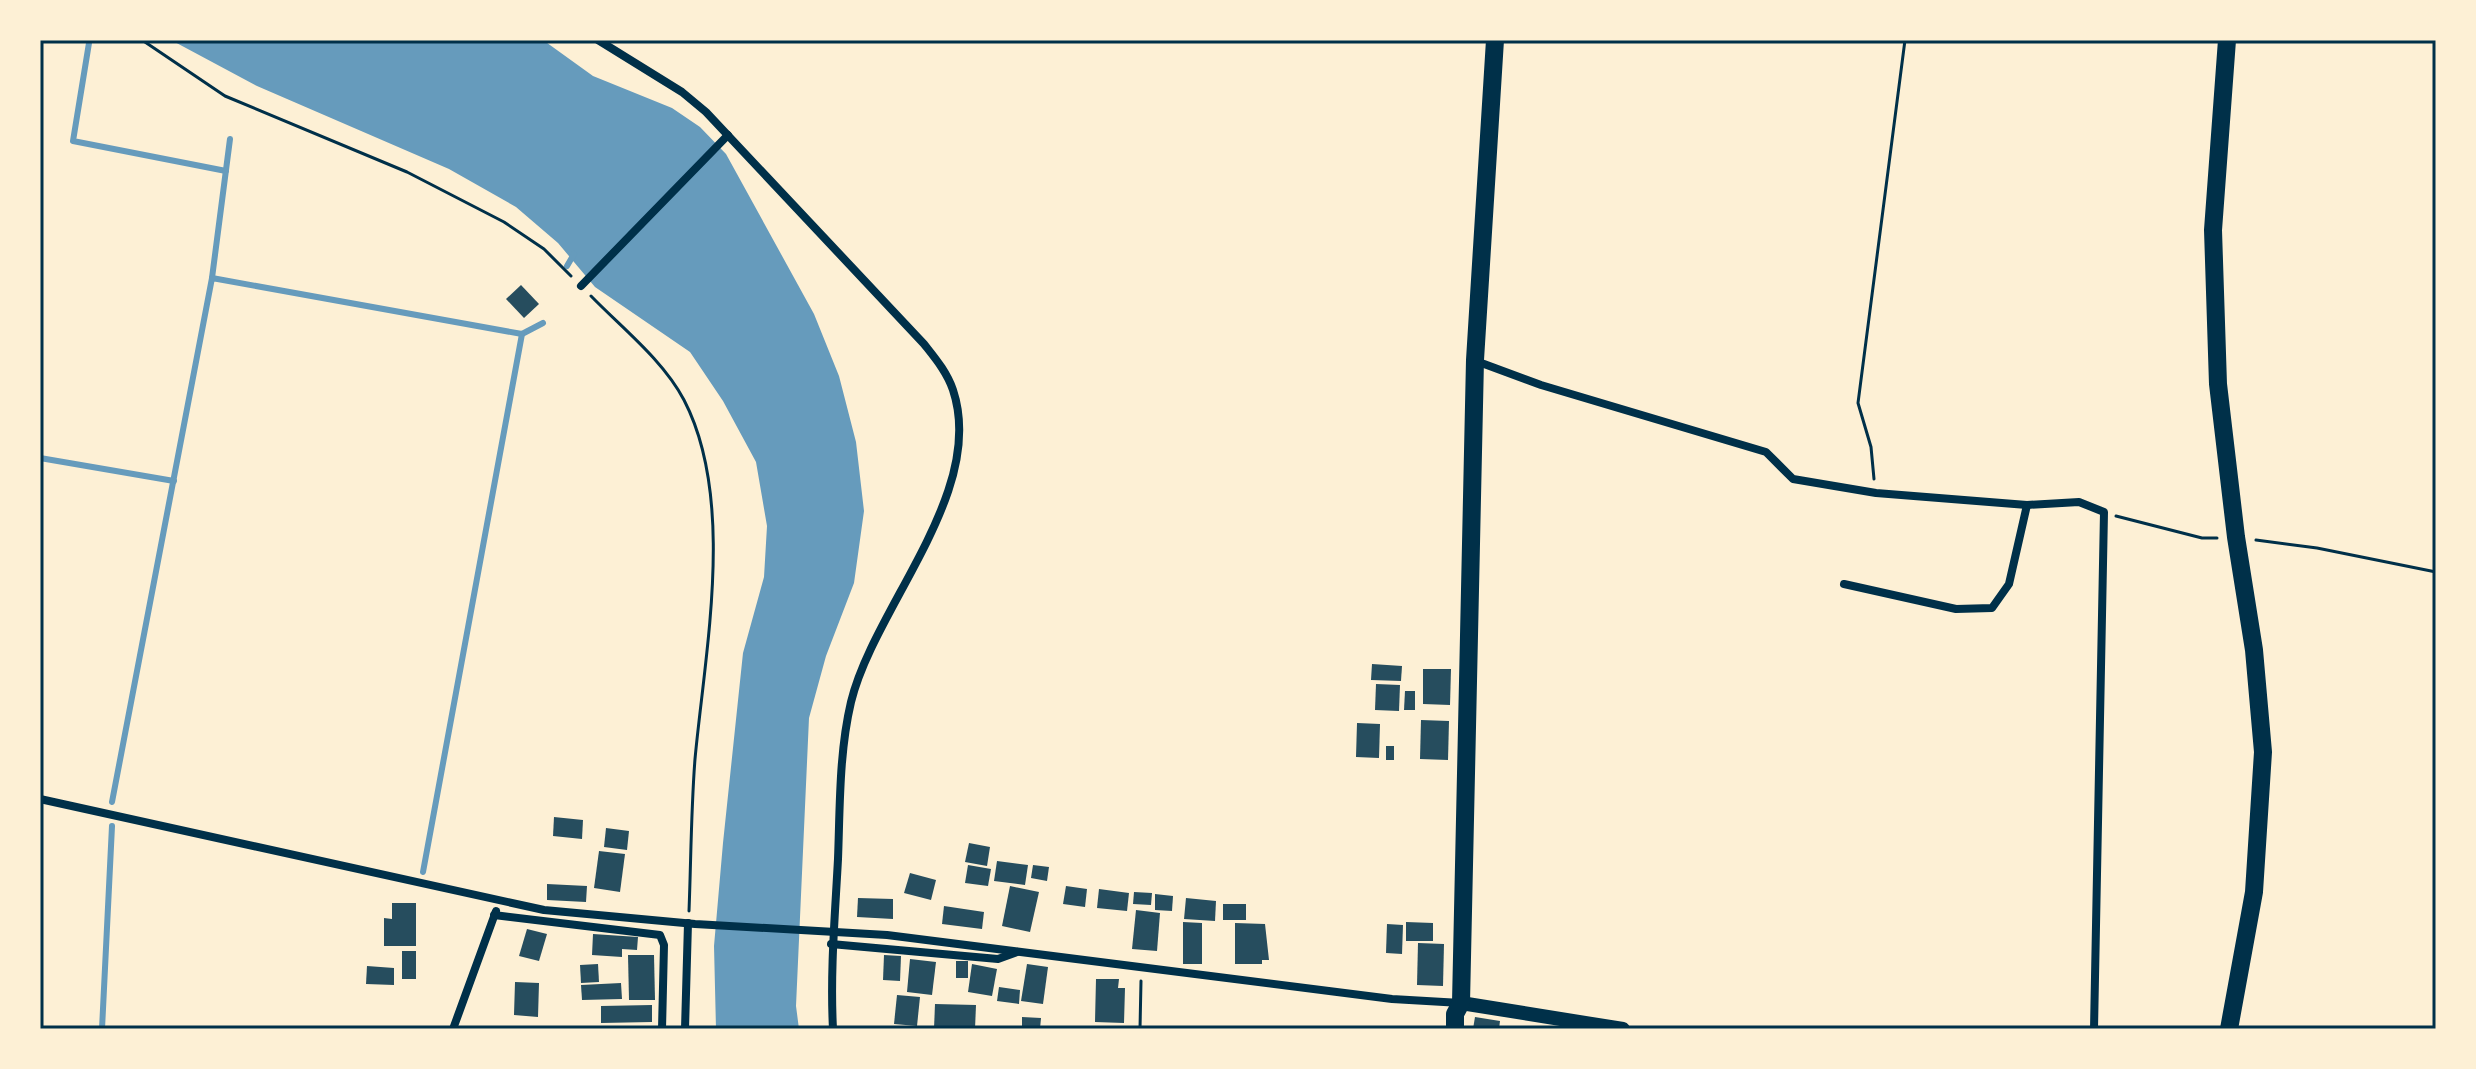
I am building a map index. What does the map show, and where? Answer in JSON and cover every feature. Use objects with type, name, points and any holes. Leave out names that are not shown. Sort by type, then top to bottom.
[{"type":"main road","points":[[1455,1029],[1455,1014],[1461,1003],[1475,360],[1495,40]]},
{"type":"main road","points":[[2227,40],[2213,230],[2218,384],[2236,537],[2254,650],[2263,752],[2254,892],[2229,1029]]},
{"type":"street","points":[[598,40],[682,92],[728,135],[924,344],[943,369],[958,411],[955,455],[945,494],[929,535],[861,665],[851,703],[842,761],[830,932],[833,1029]]},
{"type":"street","points":[[581,286],[728,135]]},
{"type":"street","points":[[1475,360],[1541,385],[1766,452],[1793,479],[1876,493],[2027,505],[2079,502],[2104,512],[2094,1029]]},
{"type":"street","points":[[1844,584],[1956,609],[1992,608],[2009,584],[2027,505]]},
{"type":"street","points":[[40,799],[498,902],[692,924],[830,932],[1021,950],[1141,969],[1392,999],[1461,1003],[1623,1029]]},
{"type":"street","points":[[453,1029],[498,902]]},
{"type":"street","points":[[494,915],[660,935],[664,945],[662,1029]]},
{"type":"street","points":[[685,1029],[692,924]]},
{"type":"street","points":[[831,944],[998,959],[1021,950]]},
{"type":"path","points":[[142,40],[225,96],[407,172],[504,222],[544,249],[661,368],[683,398],[698,431],[710,480],[709,600],[694,773],[692,924]]},
{"type":"path","points":[[1876,493],[1871,447],[1858,403],[1905,40]]},
{"type":"path","points":[[2104,512],[2202,538],[2236,537],[2317,548],[2436,572]]},
{"type":"path","points":[[1140,1029],[1141,969]]},
{"type":"water","points":[[171,40],[543,40],[593,76],[672,108],[700,127],[726,154],[814,314],[839,376],[856,442],[864,511],[854,583],[826,656],[809,718],[796,1006],[799,1029],[716,1029],[714,946],[723,843],[743,653],[764,577],[767,526],[756,462],[723,401],[690,352],[595,287],[558,243],[516,207],[449,169],[257,86]]},
{"type":"building","points":[[521,285],[539,304],[524,318],[506,299]]},
{"type":"building","points":[[1372,664],[1402,666],[1401,681],[1371,680]]},
{"type":"building","points":[[1423,669],[1451,669],[1450,705],[1423,704]]},
{"type":"building","points":[[1376,684],[1400,685],[1399,711],[1375,710]]},
{"type":"building","points":[[1405,691],[1415,691],[1415,710],[1404,710]]},
{"type":"building","points":[[1421,720],[1449,721],[1448,760],[1420,759]]},
{"type":"building","points":[[1357,723],[1380,724],[1379,758],[1356,757]]},
{"type":"building","points":[[1386,746],[1394,746],[1394,760],[1386,760]]},
{"type":"building","points":[[554,817],[583,820],[582,839],[553,836]]},
{"type":"building","points":[[606,828],[629,831],[627,850],[604,847]]},
{"type":"building","points":[[969,843],[990,847],[987,866],[965,862]]},
{"type":"building","points":[[599,851],[625,854],[620,892],[594,888]]},
{"type":"building","points":[[997,861],[1028,865],[1025,885],[994,881]]},
{"type":"building","points":[[968,865],[991,869],[988,886],[965,883]]},
{"type":"building","points":[[1033,865],[1049,867],[1047,881],[1031,878]]},
{"type":"building","points":[[910,873],[936,880],[931,900],[904,893]]},
{"type":"building","points":[[547,884],[587,886],[586,902],[547,900]]},
{"type":"building","points":[[1010,886],[1039,892],[1030,932],[1002,926]]},
{"type":"building","points":[[1066,886],[1087,889],[1085,907],[1063,904]]},
{"type":"building","points":[[1099,889],[1129,893],[1127,911],[1097,908]]},
{"type":"building","points":[[1134,892],[1152,893],[1151,905],[1133,904]]},
{"type":"building","points":[[1155,894],[1173,896],[1172,911],[1155,910]]},
{"type":"building","points":[[858,898],[893,899],[893,919],[857,917]]},
{"type":"building","points":[[1186,898],[1216,901],[1215,921],[1184,919]]},
{"type":"building","points":[[392,903],[416,903],[416,946],[384,946],[384,918],[392,919]]},
{"type":"building","points":[[1223,904],[1246,904],[1246,920],[1223,920]]},
{"type":"building","points":[[944,906],[984,912],[982,929],[942,924]]},
{"type":"building","points":[[1136,910],[1160,913],[1157,951],[1132,949]]},
{"type":"building","points":[[1183,922],[1202,923],[1202,964],[1183,964]]},
{"type":"building","points":[[1406,922],[1433,923],[1433,941],[1406,941]]},
{"type":"building","points":[[1235,923],[1265,924],[1269,960],[1262,960],[1262,964],[1235,964]]},
{"type":"building","points":[[1387,924],[1403,925],[1402,954],[1386,953]]},
{"type":"building","points":[[527,929],[547,934],[539,961],[519,956]]},
{"type":"building","points":[[593,934],[638,937],[637,950],[622,949],[622,957],[592,955]]},
{"type":"building","points":[[1418,943],[1444,944],[1443,986],[1417,985]]},
{"type":"building","points":[[402,951],[416,951],[416,979],[402,979]]},
{"type":"building","points":[[628,955],[654,955],[655,1000],[629,1000]]},
{"type":"building","points":[[884,955],[901,956],[900,981],[883,980]]},
{"type":"building","points":[[910,959],[936,962],[932,995],[907,992]]},
{"type":"building","points":[[956,961],[968,961],[968,978],[956,978]]},
{"type":"building","points":[[598,964],[599,982],[581,983],[580,965]]},
{"type":"building","points":[[972,964],[997,969],[992,996],[968,992]]},
{"type":"building","points":[[1027,964],[1048,967],[1043,1004],[1021,1001]]},
{"type":"building","points":[[367,966],[394,968],[394,985],[366,984]]},
{"type":"building","points":[[1096,979],[1119,979],[1118,988],[1125,988],[1124,1023],[1095,1022]]},
{"type":"building","points":[[515,982],[539,983],[538,1017],[514,1015]]},
{"type":"building","points":[[621,983],[622,999],[582,1000],[581,985]]},
{"type":"building","points":[[999,987],[1020,990],[1019,1004],[997,1001]]},
{"type":"building","points":[[897,995],[920,997],[917,1026],[894,1024]]},
{"type":"building","points":[[935,1004],[976,1005],[975,1029],[934,1029]]},
{"type":"building","points":[[652,1005],[652,1022],[601,1023],[601,1006]]},
{"type":"building","points":[[1022,1017],[1041,1018],[1040,1029],[1022,1029]]},
{"type":"building","points":[[1475,1017],[1500,1021],[1499,1029],[1473,1029]]},
{"type":"waterway","points":[[89,43],[73,141],[226,171]]},
{"type":"waterway","points":[[212,278],[230,139]]},
{"type":"waterway","points":[[567,266],[574,254]]},
{"type":"waterway","points":[[112,802],[212,278],[522,334],[543,323]]},
{"type":"waterway","points":[[423,872],[522,334]]},
{"type":"waterway","points":[[40,458],[174,481]]},
{"type":"waterway","points":[[102,1029],[112,826]]}]
